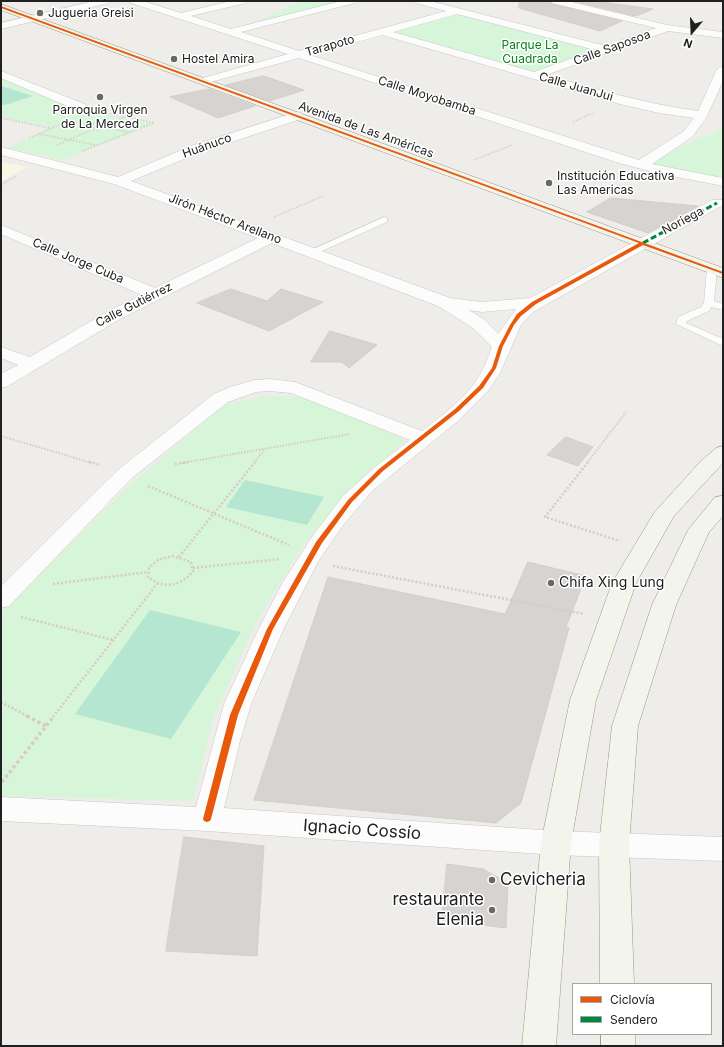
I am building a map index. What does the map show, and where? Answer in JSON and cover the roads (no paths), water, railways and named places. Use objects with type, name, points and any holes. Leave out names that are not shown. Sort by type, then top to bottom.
[{"type":"street","points":[[1,26],[106,1]]},
{"type":"street","name":"Calle Moyobamba","points":[[134,1],[641,165],[723,182]]},
{"type":"street","points":[[181,16],[243,1]]},
{"type":"street","points":[[231,32],[352,1]]},
{"type":"street","points":[[419,1],[608,50]]},
{"type":"street","points":[[555,1],[667,28],[723,35]]},
{"type":"street","points":[[587,8],[606,3]]},
{"type":"street","name":"Avenida de Las Américas","points":[[1,7],[718,271]]},
{"type":"street","name":"Tarapoto","points":[[203,81],[457,11]]},
{"type":"street","name":"Calle Saposoa","points":[[535,75],[667,28]]},
{"type":"street","name":"Calle JuanJui","points":[[383,32],[624,101],[659,109],[702,115]]},
{"type":"street","points":[[641,165],[680,141],[695,127],[723,69]]},
{"type":"street","points":[[1,74],[88,108]]},
{"type":"street","name":"Huánuco","points":[[119,181],[202,147],[297,116]]},
{"type":"street","name":"Jirón Héctor Arellano","points":[[1,151],[30,157],[119,181],[249,228],[444,302],[479,324],[501,346]]},
{"type":"street","name":"Noriega","points":[[534,303],[720,202]]},
{"type":"street","name":"Calle Jorge Cuba","points":[[1,229],[154,294]]},
{"type":"street","name":"Calle Gutiérrez","points":[[1,382],[30,363],[154,294],[272,237]]},
{"type":"street","name":"Jirón Héctor Arellano","points":[[444,302],[482,307],[534,303]]},
{"type":"street","points":[[207,819],[234,715],[270,629],[319,542],[350,501],[381,470],[457,410],[481,387],[494,368],[501,346],[519,315],[534,303]]},
{"type":"street","points":[[1,352],[30,363]]},
{"type":"street","points":[[7,594],[125,474],[221,398],[237,391],[255,386],[270,385],[295,388],[423,438]]},
{"type":"street","points":[[539,1046],[556,843],[583,700],[610,619],[624,583],[665,513],[707,466],[723,452]]},
{"type":"street","points":[[617,983],[614,845],[625,726],[664,605],[699,530],[723,502]]},
{"type":"street","name":"Ignacio Cossío","points":[[1,809],[207,819],[556,843],[723,849]]},
{"type":"street","points":[[618,1035],[618,1046]]},
{"type":"lane","points":[[312,252],[384,220]]},
{"type":"lane","points":[[718,271],[710,303],[705,309],[682,319],[681,324],[723,343]]},
{"type":"lane","points":[[710,303],[723,306]]},
{"type":"place","name":"Jugueria Greisi","points":[[40,13]]},
{"type":"place","name":"Hostel Amira","points":[[174,59]]},
{"type":"place","name":"Parroquia Virgen de La Merced","points":[[100,97]]},
{"type":"place","name":"Institución Educativa Las Americas","points":[[549,183]]},
{"type":"place","name":"Chifa Xing Lung","points":[[551,583]]},
{"type":"place","name":"Cevicheria","points":[[492,880]]},
{"type":"place","name":"restaurante Elenia","points":[[492,910]]},
{"type":"park label","name":"Parque La Cuadrada","points":[[530,52]]}]
